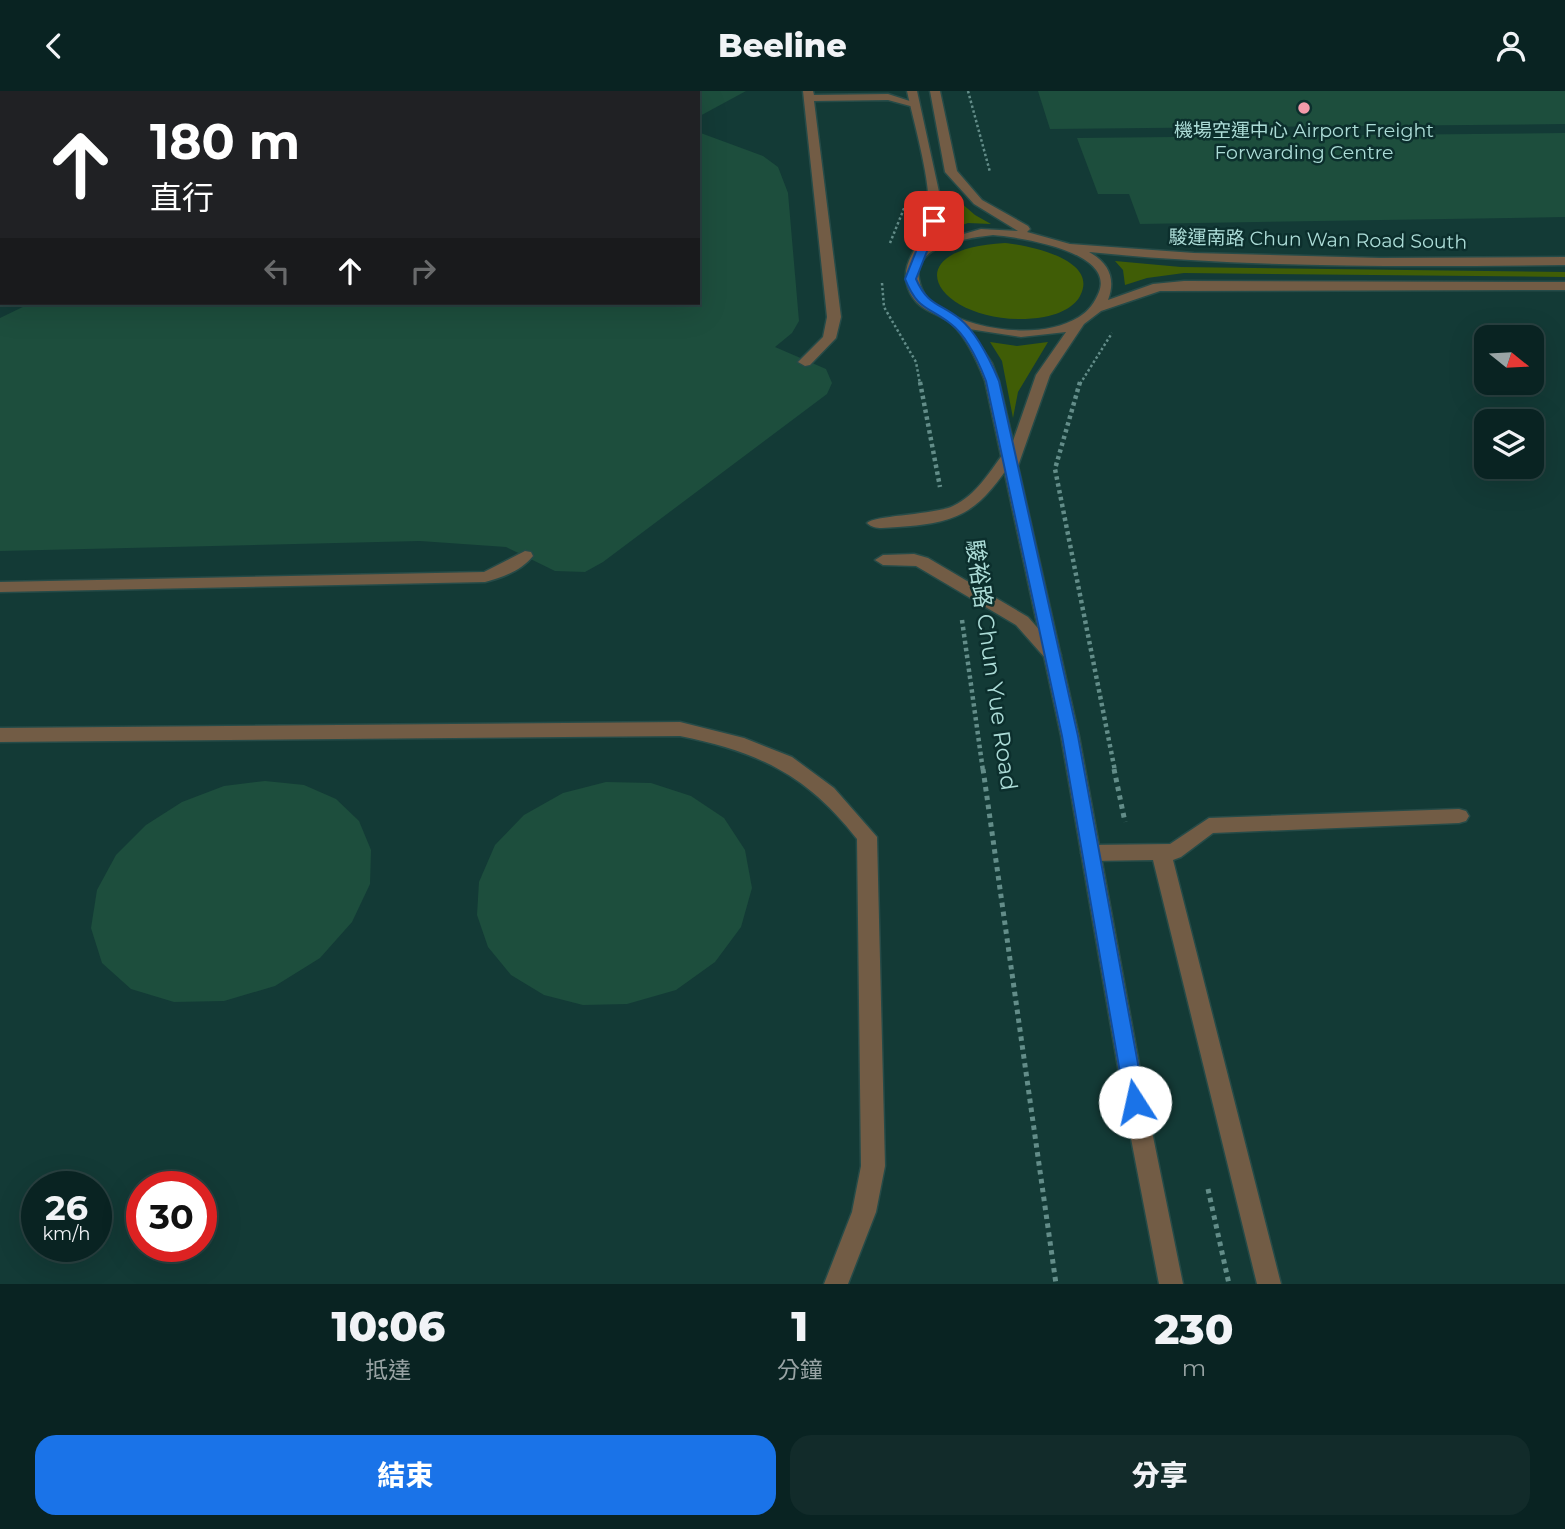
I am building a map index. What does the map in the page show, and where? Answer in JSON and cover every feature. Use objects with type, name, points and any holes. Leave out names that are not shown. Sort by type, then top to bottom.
[{"type":"street","points":[[934,91],[951,173],[964,189],[995,215],[1071,247],[1100,269],[1106,282],[1105,295],[1098,308]]},
{"type":"street","points":[[805,362],[829,338],[834,317],[809,94],[913,97],[935,201],[934,221],[914,263],[911,279],[917,295],[933,310],[957,322],[988,331],[1021,333],[1053,330],[1080,321]]},
{"type":"street","points":[[914,263],[926,251],[967,234],[1020,232],[1047,238]]},
{"type":"street","name":"駿運南路 Chun Wan Road South","points":[[1071,247],[1185,256],[1289,260],[1565,261]]},
{"type":"street","name":"駿運南路 Chun Wan Road South","points":[[1080,321],[1098,308],[1158,287],[1184,285],[1565,286]]},
{"type":"street","points":[[875,523],[922,521],[945,515],[983,492],[1009,463],[1043,375],[1080,321]]},
{"type":"street","points":[[957,322],[985,363],[992,381],[1052,655],[1171,1284]]},
{"type":"street","points":[[0,587],[485,577],[504,570],[525,556]]},
{"type":"street","points":[[883,560],[914,559],[957,583],[1022,621],[1052,655]]},
{"type":"street","points":[[0,735],[680,729],[728,737],[785,759],[844,806],[867,837],[873,1166],[863,1212],[836,1284]]},
{"type":"street","points":[[1091,853],[1174,852],[1209,825],[1459,816]]},
{"type":"street","points":[[1161,852],[1269,1284]]},
{"type":"path","points":[[968,91],[988,169],[993,176]]},
{"type":"path","points":[[889,246],[908,201]]},
{"type":"path","name":"駿裕路 Chun Yue Road","points":[[884,271],[881,283],[884,307],[916,362],[945,515]]},
{"type":"path","points":[[1121,323],[1098,350],[1080,382],[1055,469],[1105,736],[1132,853]]},
{"type":"path","name":"駿裕路 Chun Yue Road","points":[[957,583],[1056,1284]]},
{"type":"path","points":[[1205,1176],[1229,1284]]},
{"type":"shaded area","points":[[700,91],[1565,91],[1565,1284],[0,1284],[0,305],[700,305]]},
{"type":"green space","points":[[953,196],[975,215],[991,224],[968,223],[941,232],[950,215]]},
{"type":"green space","points":[[1005,243],[1044,251],[1071,263],[1080,272],[1083,283],[1080,296],[1074,304],[1049,316],[1010,319],[980,313],[957,302],[942,289],[937,274],[945,260],[967,249]]},
{"type":"green space","points":[[1115,261],[1181,267],[1565,272],[1565,277],[1184,273],[1147,278],[1125,285],[1123,270]]},
{"type":"green space","points":[[990,342],[1017,346],[1048,342],[1018,392],[1013,418],[1002,361]]},
{"type":"building","points":[[700,91],[746,91],[700,116]]},
{"type":"building","name":"機場空運中心 Airport Freight Forwarding Centre","points":[[1038,91],[1565,91],[1565,124],[1050,129]]},
{"type":"building","points":[[700,133],[763,156],[778,167],[788,193],[799,321],[792,333],[775,347],[826,369],[832,383],[827,394],[603,562],[585,572],[555,571],[506,547],[420,541],[0,551],[0,318],[27,305],[700,305]]},
{"type":"building","points":[[1565,133],[1565,217],[1140,224],[1129,194],[1098,194],[1077,138]]},
{"type":"building","points":[[265,781],[304,785],[336,799],[359,821],[371,850],[370,884],[352,922],[320,958],[275,986],[224,1001],[174,1002],[131,989],[102,963],[91,928],[97,890],[116,855],[146,825],[182,802],[224,786]]},
{"type":"building","points":[[606,782],[651,783],[691,796],[724,818],[745,850],[752,888],[741,927],[715,962],[676,990],[627,1004],[583,1005],[544,995],[511,975],[488,947],[477,915],[479,882],[495,845],[524,815],[563,793]]},
{"type":"place","name":"機場空運中心 Airport Freight Forwarding Centre","points":[[1304,108]]},
{"type":"route","points":[[934,221],[914,263],[911,279],[917,295],[933,310],[957,322],[985,363],[992,381],[1070,736],[1135,1102]]}]
